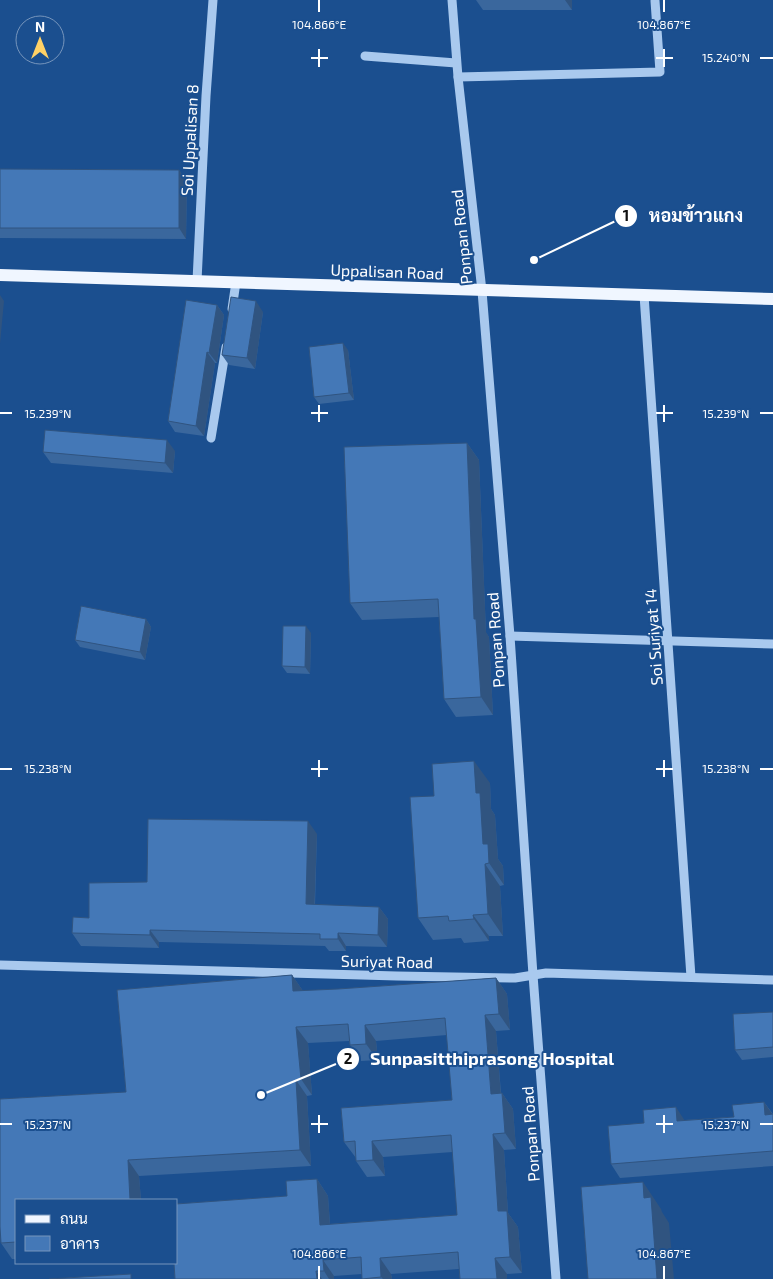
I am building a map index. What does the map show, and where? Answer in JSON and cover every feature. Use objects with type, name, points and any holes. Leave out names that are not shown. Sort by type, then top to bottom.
[{"type":"main road","name":"Uppalisan Road","points":[[0,275],[773,299]]},
{"type":"street","name":"Soi Uppalisan 8","points":[[197,281],[206,96],[213,0]]},
{"type":"street","name":"Ponpan Road","points":[[452,0],[456,63],[482,291],[510,636],[556,1279]]},
{"type":"street","points":[[458,77],[660,72],[655,1]]},
{"type":"street","points":[[365,56],[456,63]]},
{"type":"street","points":[[230,321],[236,282]]},
{"type":"street","name":"Soi Suriyat 14","points":[[644,295],[691,977]]},
{"type":"street","points":[[211,438],[227,341]]},
{"type":"street","points":[[510,636],[773,644]]},
{"type":"street","name":"Suriyat Road","points":[[0,965],[397,976],[515,978],[556,974],[773,980]]},
{"type":"building","points":[[0,169],[179,170],[179,228],[0,228]]},
{"type":"building","points":[[231,297],[256,301],[247,358],[222,355]]},
{"type":"building","points":[[186,300],[217,305],[209,353],[207,352],[196,426],[168,421]]},
{"type":"building","points":[[343,343],[349,393],[314,397],[309,347]]},
{"type":"building","points":[[45,430],[167,440],[165,463],[43,452]]},
{"type":"building","points":[[467,443],[474,619],[476,619],[481,697],[444,699],[438,599],[350,603],[344,447]]},
{"type":"building","points":[[81,606],[146,619],[140,652],[75,640]]},
{"type":"building","points":[[283,626],[306,626],[305,667],[282,666]]},
{"type":"building","points":[[474,761],[476,793],[480,793],[483,844],[488,844],[489,863],[485,864],[488,914],[473,915],[474,919],[449,921],[448,916],[418,918],[410,797],[434,796],[432,764]]},
{"type":"building","points":[[148,819],[308,821],[306,904],[379,907],[378,935],[338,933],[338,939],[320,939],[320,934],[150,930],[150,935],[72,933],[73,917],[89,918],[89,883],[147,882]]},
{"type":"building","points":[[292,975],[293,991],[496,978],[499,1014],[485,1015],[491,1094],[502,1093],[505,1133],[493,1134],[498,1211],[507,1211],[510,1257],[495,1258],[497,1279],[460,1279],[458,1252],[380,1258],[381,1277],[362,1279],[361,1257],[323,1260],[324,1271],[316,1271],[317,1279],[175,1279],[174,1264],[178,1264],[178,1204],[287,1196],[286,1181],[317,1179],[320,1225],[457,1215],[451,1135],[372,1141],[373,1160],[356,1161],[355,1141],[344,1142],[341,1108],[452,1100],[445,1018],[365,1025],[366,1044],[350,1045],[348,1024],[296,1027],[301,1079],[296,1080],[300,1150],[128,1160],[130,1199],[15,1199],[15,1242],[1,1243],[0,1099],[126,1092],[117,990]]},
{"type":"building","points":[[773,1012],[773,1047],[735,1050],[733,1014]]},
{"type":"building","points":[[764,1102],[765,1115],[773,1114],[773,1151],[611,1164],[608,1126],[644,1123],[643,1110],[676,1107],[677,1121],[734,1117],[732,1105]]},
{"type":"building","points":[[643,1182],[644,1198],[651,1197],[657,1279],[588,1279],[581,1187]]},
{"type":"building","points":[[131,1274],[131,1279],[49,1279]]},
{"type":"place","name":"หอมข้าวแกง","points":[[534,260]]},
{"type":"place","name":"Sunpasitthiprasong Hospital","points":[[261,1095]]}]
